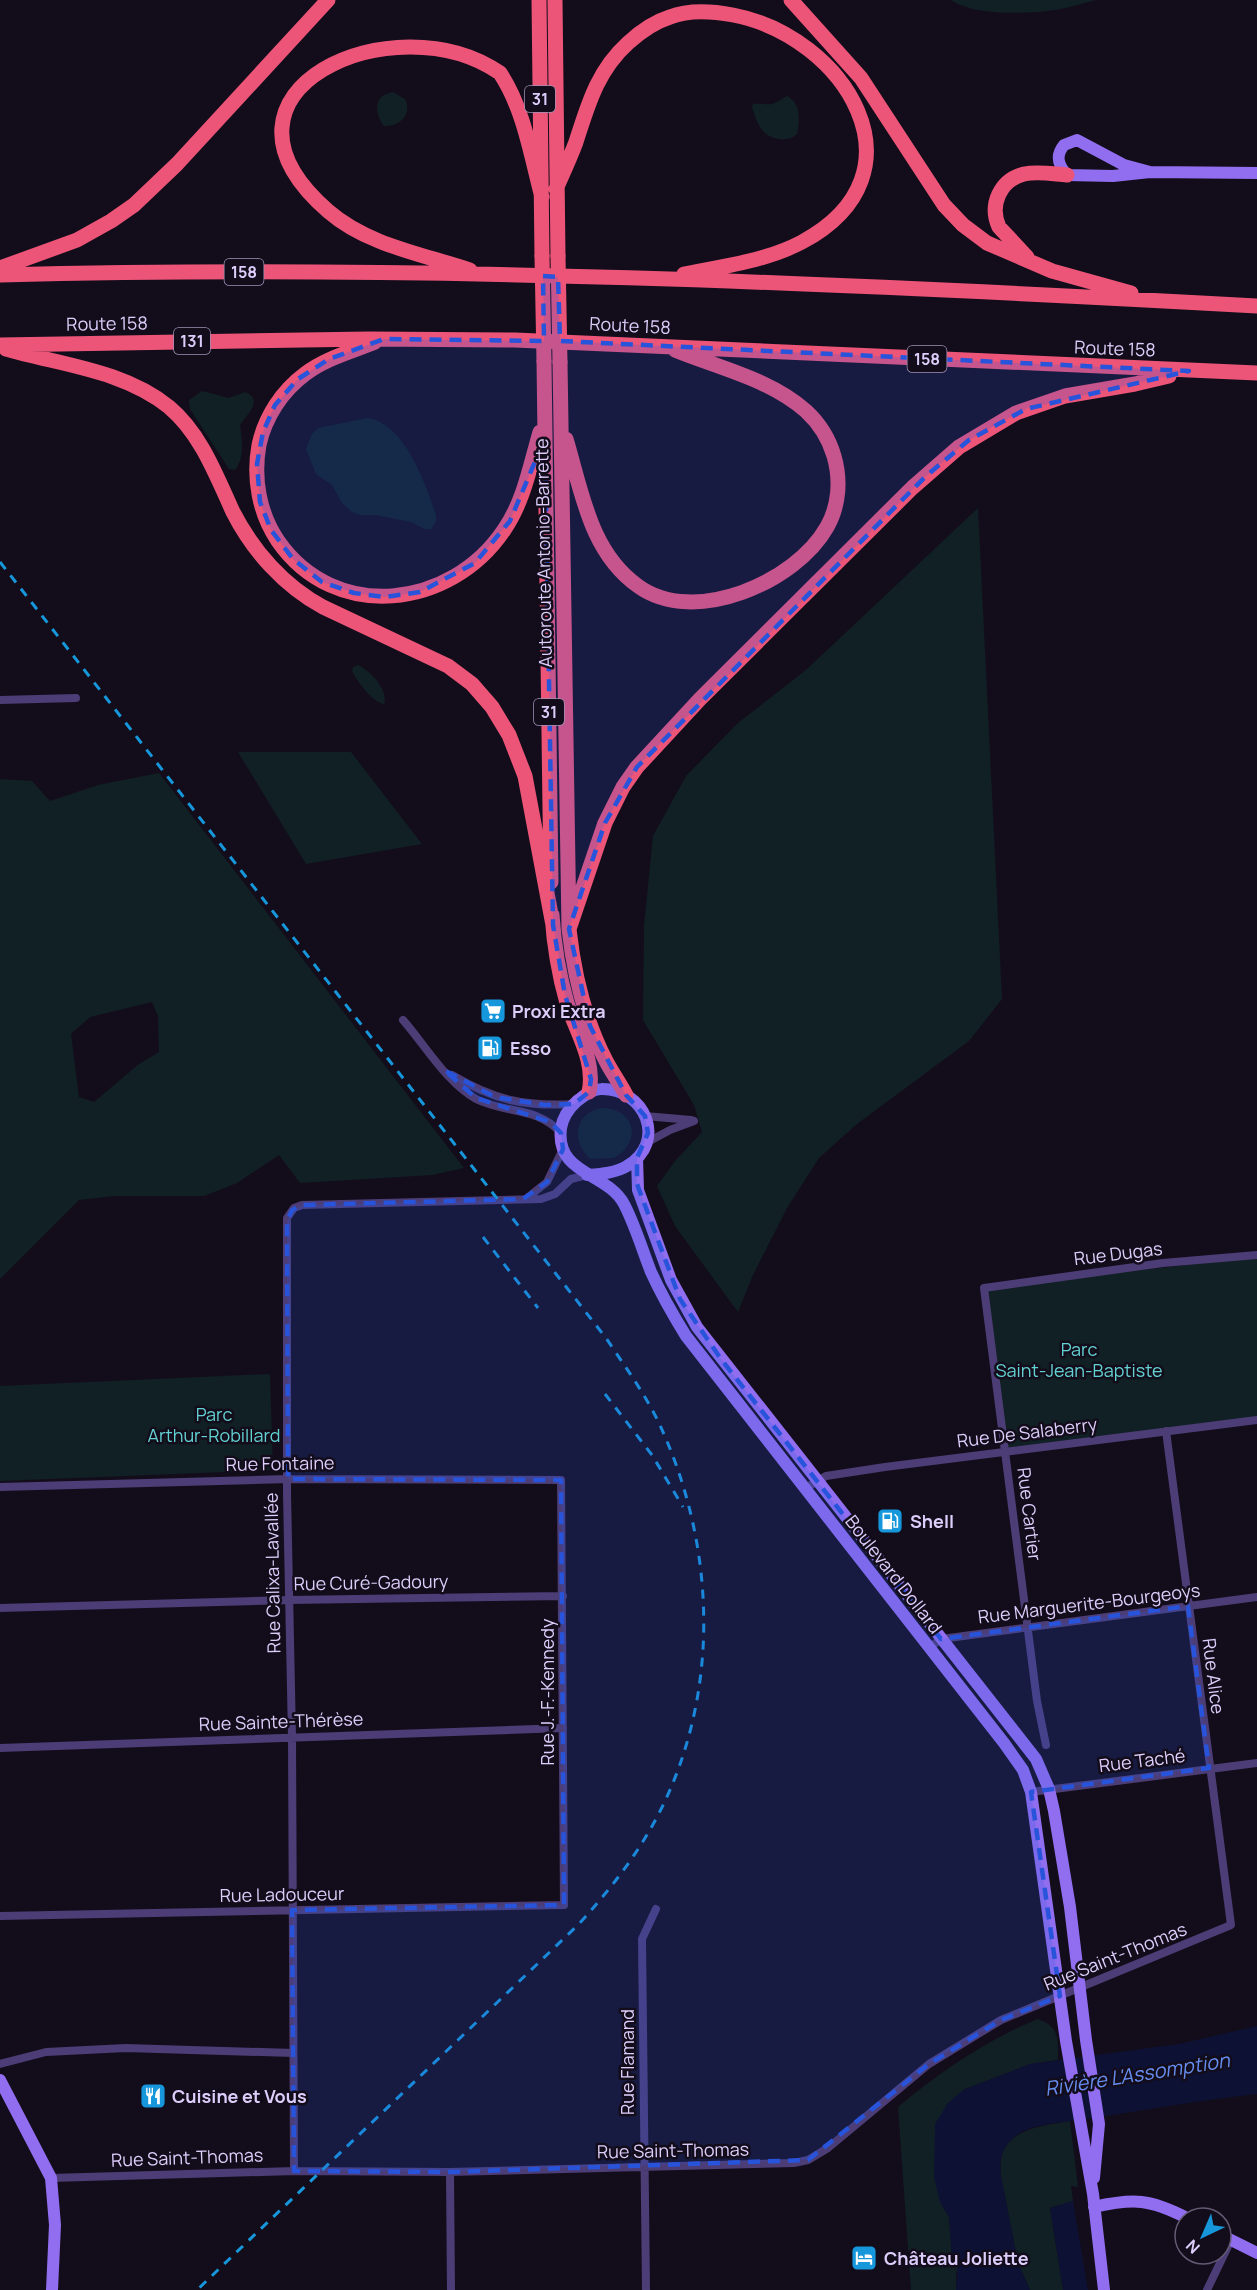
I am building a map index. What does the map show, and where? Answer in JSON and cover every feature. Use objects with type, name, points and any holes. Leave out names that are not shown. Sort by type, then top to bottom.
[{"type":"highway","points":[[0,268],[77,240],[100,228],[134,205],[184,157],[328,0]]},
{"type":"highway","name":"Autoroute Antonio-Barrette","points":[[539,0],[553,926],[565,995],[591,1070],[589,1092]]},
{"type":"highway","name":"Autoroute Antonio-Barrette","points":[[555,0],[556,189],[569,929],[576,977],[590,1026],[605,1059],[626,1095]]},
{"type":"highway","points":[[791,0],[861,78],[955,217],[987,243],[1061,274],[1154,300]]},
{"type":"highway","points":[[556,189],[575,144],[588,102],[601,75],[626,45],[661,21],[678,14],[698,11],[742,17],[785,33],[821,58],[850,92],[865,129],[866,165],[861,182],[848,205],[820,231],[783,250],[746,261],[657,279]]},
{"type":"highway","points":[[477,45],[500,73],[517,105],[542,197]]},
{"type":"highway","points":[[293,75],[283,108],[285,141],[301,180],[320,204],[350,227],[377,240],[487,275]]},
{"type":"highway","points":[[1031,261],[999,227],[995,214],[997,198],[1003,187],[1020,176],[1037,173],[1067,175]]},
{"type":"highway","name":"158","points":[[0,275],[236,272],[657,279],[1257,306]]},
{"type":"highway","points":[[384,339],[329,359],[298,379],[275,405],[266,422],[260,442],[257,483],[260,502],[267,522],[287,553],[307,572],[322,582],[364,596],[397,596],[429,589],[466,569],[497,539],[514,512],[525,485],[544,415]]},
{"type":"highway","name":"Route 158","points":[[0,346],[384,339],[557,341],[1257,373]]},
{"type":"highway","points":[[0,346],[101,373],[136,387],[162,402],[178,416],[196,438],[249,539],[262,557],[285,581],[323,607],[448,666],[479,692],[503,724],[525,776],[553,926]]},
{"type":"highway","points":[[561,423],[587,512],[598,540],[622,573],[645,591],[661,598],[678,601],[707,601],[750,589],[790,566],[822,535],[835,508],[838,471],[825,435],[806,412],[772,388],[664,346]]},
{"type":"highway","points":[[569,929],[602,829],[623,787],[637,767],[700,699],[925,477],[959,447],[980,433],[1026,409],[1065,396],[1135,384],[1190,371]]},
{"type":"main road","points":[[1150,172],[1124,165],[1077,140],[1064,145],[1058,155],[1060,165],[1067,175],[1113,176],[1150,172],[1257,173]]},
{"type":"main road","points":[[598,1089],[608,1089],[626,1095],[635,1101],[645,1116],[648,1133],[646,1143],[637,1158],[620,1170],[587,1175],[572,1164],[563,1149],[561,1132],[566,1114],[589,1092],[598,1089]]},
{"type":"main road","name":"Boulevard Dollard","points":[[637,1158],[638,1190],[667,1270],[680,1299],[713,1349],[1036,1759],[1048,1789],[1068,1897],[1099,2124],[1093,2201]]},
{"type":"main road","name":"Boulevard Dollard","points":[[587,1175],[611,1188],[622,1200],[652,1273],[679,1325],[704,1360],[1023,1770],[1031,1792],[1066,2041],[1093,2201]]},
{"type":"main road","points":[[0,2080],[51,2178],[55,2225],[52,2290]]},
{"type":"main road","points":[[1104,2290],[1093,2201],[1135,2201],[1163,2206],[1173,2211]]},
{"type":"main road","points":[[1233,2241],[1257,2253]]},
{"type":"street","points":[[0,700],[76,698]]},
{"type":"street","points":[[404,1020],[459,1087],[498,1108],[538,1115],[561,1132]]},
{"type":"street","points":[[444,1070],[480,1091],[502,1099],[533,1105],[574,1104]]},
{"type":"street","points":[[645,1116],[694,1121],[670,1130],[646,1143]]},
{"type":"street","points":[[523,1199],[538,1191],[547,1182],[563,1149]]},
{"type":"street","name":"Rue Calixa-Lavallée","points":[[294,2171],[287,1221],[290,1212],[296,1206],[302,1205],[547,1198],[555,1194],[571,1179],[587,1175]]},
{"type":"street","name":"Rue Dugas","points":[[984,1288],[1163,1263],[1257,1255]]},
{"type":"street","name":"Rue Cartier","points":[[984,1288],[1037,1701],[1046,1745]]},
{"type":"street","name":"Rue De Salaberry","points":[[804,1489],[826,1476],[885,1467],[1257,1420]]},
{"type":"street","name":"Rue Alice","points":[[1166,1431],[1231,1925]]},
{"type":"street","name":"Rue Fontaine","points":[[0,1486],[288,1479],[561,1480]]},
{"type":"street","name":"Rue J.-F.-Kennedy","points":[[561,1480],[564,1905]]},
{"type":"street","name":"Rue Curé-Gadoury","points":[[0,1608],[289,1600],[563,1596]]},
{"type":"street","name":"Rue Marguerite-Bourgeoys","points":[[928,1648],[941,1639],[1257,1597]]},
{"type":"street","name":"Rue Sainte-Thérèse","points":[[0,1748],[563,1728]]},
{"type":"street","name":"Rue Taché","points":[[1031,1792],[1257,1762]]},
{"type":"street","name":"Rue Ladouceur","points":[[0,1916],[564,1905]]},
{"type":"street","name":"Rue Flamand","points":[[646,2290],[642,1939],[656,1909]]},
{"type":"street","name":"Rue Saint-Thomas","points":[[51,2178],[294,2171],[450,2172],[794,2163],[808,2160],[828,2148],[929,2064],[1001,2020],[1231,1925]]},
{"type":"street","points":[[0,2064],[46,2052],[126,2048],[293,2053]]},
{"type":"street","points":[[450,2172],[451,2290]]},
{"type":"street","points":[[1207,2290],[1216,2266]]},
{"type":"highlighted area","points":[[543,276],[558,277],[560,341],[1189,371],[1026,409],[969,440],[925,477],[637,767],[605,823],[569,929],[590,1026],[626,1095],[645,1116],[648,1133],[637,1158],[637,1184],[680,1299],[721,1359],[941,1639],[1188,1606],[1209,1768],[1031,1792],[1060,1996],[1001,2020],[929,2064],[808,2160],[450,2172],[294,2171],[292,1910],[564,1905],[561,1480],[288,1479],[287,1221],[292,1210],[303,1205],[523,1199],[547,1182],[563,1149],[561,1133],[550,1122],[476,1098],[444,1070],[495,1097],[545,1105],[574,1104],[589,1092],[591,1079],[565,995],[553,925],[545,438],[510,521],[475,563],[420,592],[385,597],[354,593],[322,582],[293,559],[271,530],[260,502],[257,464],[263,432],[275,405],[298,379],[329,359],[384,339],[544,341]]},
{"type":"green space","points":[[951,0],[1096,0],[1055,10],[1016,13],[973,9]]},
{"type":"green space","points":[[393,92],[405,99],[406,115],[395,124],[384,126],[378,115],[377,105],[382,97]]},
{"type":"green space","points":[[787,96],[797,107],[799,118],[797,134],[786,139],[779,139],[764,132],[752,107],[753,104],[773,104]]},
{"type":"green space","points":[[202,391],[229,398],[245,392],[254,399],[252,408],[240,425],[242,454],[235,470],[229,469],[190,409],[189,400]]},
{"type":"green space","points":[[368,418],[393,431],[412,457],[436,515],[436,522],[431,529],[425,529],[411,522],[352,512],[342,503],[332,485],[316,474],[306,449],[312,434],[318,428]]},
{"type":"green space","points":[[978,508],[1002,999],[969,1041],[857,1124],[819,1158],[787,1208],[753,1275],[738,1312],[675,1226],[657,1186],[675,1161],[702,1132],[694,1105],[643,1020],[644,926],[653,836],[686,776],[738,723],[806,670]]},
{"type":"green space","points":[[358,665],[378,682],[384,693],[384,704],[370,696],[358,681],[352,671],[353,667]]},
{"type":"green space","points":[[238,752],[351,752],[422,844],[306,864]]},
{"type":"green space","points":[[159,773],[464,1168],[432,1175],[300,1183],[279,1155],[237,1183],[204,1196],[114,1196],[79,1200],[0,1279],[0,779],[32,781],[50,801],[98,785]],"holes":[[[152,1002],[158,1016],[159,1052],[139,1064],[94,1102],[79,1097],[71,1034],[90,1017]]]},
{"type":"green space","points":[[601,1108],[613,1109],[628,1119],[632,1135],[623,1151],[614,1158],[590,1159],[580,1144],[578,1129],[585,1116]]},
{"type":"green space","name":"Parc Saint-Jean-Baptiste","points":[[1257,1257],[1257,1420],[1005,1451],[984,1288]]},
{"type":"green space","name":"Parc Arthur-Robillard","points":[[270,1374],[273,1470],[0,1481],[0,1386]]},
{"type":"green space","points":[[1038,2019],[1054,2030],[1058,2060],[1030,2064],[963,2090],[940,2202],[949,2217],[952,2257],[958,2258],[959,2271],[956,2272],[956,2290],[911,2290],[898,2107],[964,2058]]},
{"type":"green space","points":[[1070,2121],[1078,2187],[1071,2186],[1073,2201],[1050,2208],[1063,2290],[1030,2290],[1018,2263],[1001,2176],[1001,2161],[1004,2149],[1020,2134],[1032,2129]]},
{"type":"water","name":"Rivière L'Assomption","points":[[1257,2026],[1257,2094],[1052,2123],[1034,2127],[1014,2137],[1003,2151],[1000,2169],[1018,2263],[1030,2290],[956,2290],[958,2258],[952,2258],[949,2217],[940,2202],[934,2177],[935,2124],[947,2104],[963,2090],[1030,2064],[1179,2044]]},
{"type":"water","points":[[1073,2201],[1088,2290],[1063,2290],[1050,2208]]},
{"type":"railway","points":[[0,562],[606,1338],[652,1409],[677,1467],[691,1517],[700,1568],[704,1619],[701,1671],[692,1722],[677,1771],[656,1819],[630,1861],[578,1925],[197,2290]]},
{"type":"railway","points":[[483,1237],[538,1308]]},
{"type":"railway","points":[[605,1394],[652,1455],[683,1507]]},
{"type":"place","name":"Proxi Extra","points":[[493,1011]]},
{"type":"place","name":"Esso","points":[[490,1048]]},
{"type":"place","name":"Shell","points":[[890,1521]]},
{"type":"place","name":"Cuisine et Vous","points":[[153,2096]]},
{"type":"place","name":"Château Joliette","points":[[864,2258]]}]
